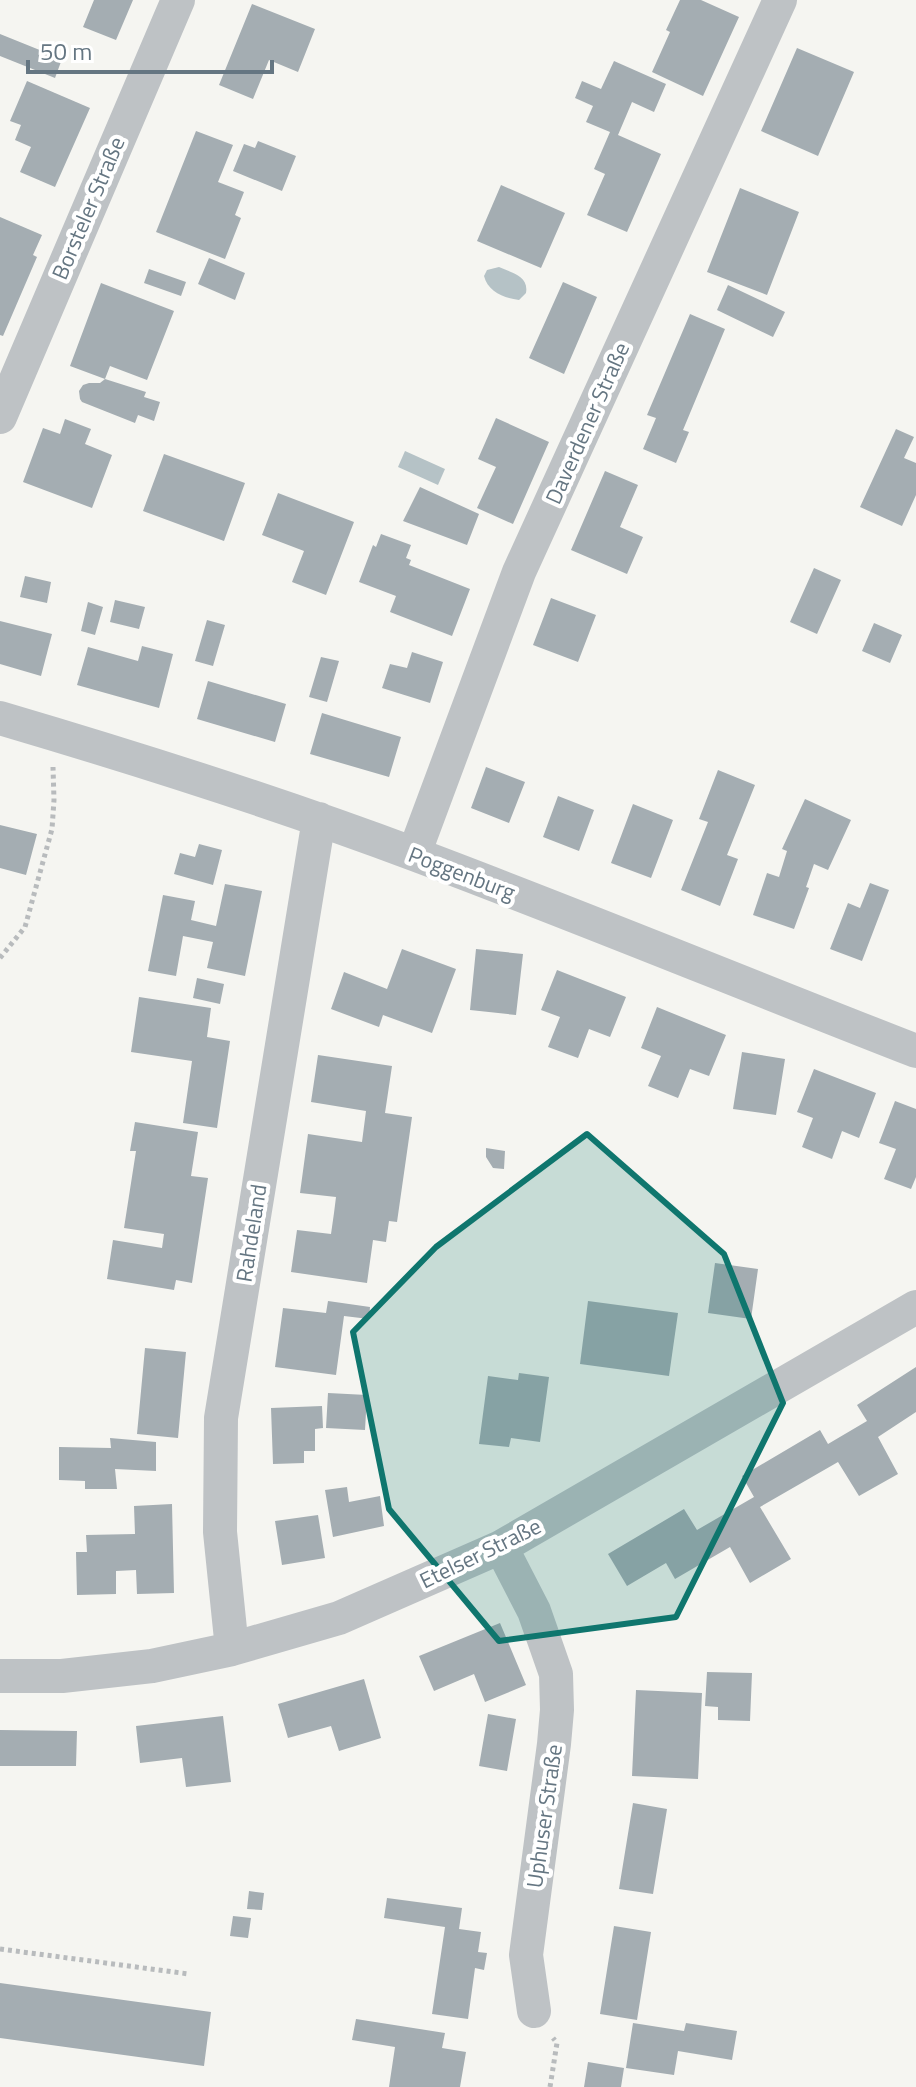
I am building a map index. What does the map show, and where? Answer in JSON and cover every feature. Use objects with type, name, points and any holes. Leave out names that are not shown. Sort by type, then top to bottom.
[{"type":"street","name":"Borsteler Straße","points":[[0,417],[178,0]]},
{"type":"street","name":"Daverdener Straße","points":[[414,854],[519,572],[780,0]]},
{"type":"street","name":"Poggenburg","points":[[0,718],[156,764],[319,819],[916,1051]]},
{"type":"street","name":"Rahdeland","points":[[232,1649],[220,1532],[221,1418],[319,819]]},
{"type":"street","name":"Etelser Straße","points":[[0,1676],[62,1676],[152,1666],[232,1649],[339,1618],[501,1547],[916,1307]]},
{"type":"street","name":"Uphuser Straße","points":[[501,1547],[534,1611],[556,1674],[554,1744],[526,1955],[534,2011]]},
{"type":"path","points":[[0,958],[25,927],[52,829],[52,734]]},
{"type":"path","points":[[0,1949],[189,1974]]},
{"type":"path","points":[[534,2011],[557,2043],[550,2087]]},
{"type":"highlighted area","points":[[587,1134],[724,1254],[783,1403],[676,1617],[499,1641],[389,1509],[353,1332],[436,1247]]},
{"type":"shaded area","points":[[499,267],[525,283],[526,293],[519,300],[497,293],[486,282],[484,276],[487,270]]},
{"type":"shaded area","points":[[405,451],[445,469],[438,485],[398,467]]},
{"type":"building","points":[[94,0],[133,0],[116,40],[83,27]]},
{"type":"building","points":[[680,0],[701,0],[739,17],[703,96],[652,72]]},
{"type":"building","points":[[252,4],[315,29],[298,72],[269,60],[253,99],[219,85]]},
{"type":"building","points":[[0,34],[62,59],[55,78],[0,56]]},
{"type":"building","points":[[797,48],[854,72],[818,156],[761,131]]},
{"type":"building","points":[[614,61],[666,84],[654,112],[632,102],[618,135],[661,154],[627,232],[587,215],[605,174],[594,169],[610,132],[586,122],[593,106],[575,98],[582,81],[601,89]]},
{"type":"building","points":[[27,81],[90,108],[55,187],[20,172],[31,147],[15,140],[21,125],[10,121]]},
{"type":"building","points":[[196,131],[233,145],[218,182],[244,192],[235,215],[241,218],[225,259],[156,232]]},
{"type":"building","points":[[258,141],[296,156],[282,191],[233,171],[244,144],[255,148]]},
{"type":"building","points":[[501,185],[565,213],[541,268],[477,241]]},
{"type":"building","points":[[740,188],[799,212],[767,295],[707,272]]},
{"type":"building","points":[[0,217],[42,235],[33,255],[37,257],[3,336],[0,335]]},
{"type":"building","points":[[209,258],[245,273],[235,300],[198,284]]},
{"type":"building","points":[[149,269],[186,282],[181,296],[144,283]]},
{"type":"building","points":[[563,282],[597,297],[564,374],[529,358]]},
{"type":"building","points":[[101,283],[174,311],[147,380],[110,366],[105,379],[70,366]]},
{"type":"building","points":[[728,285],[785,312],[773,337],[717,310]]},
{"type":"building","points":[[690,314],[725,329],[683,430],[689,432],[676,463],[643,449],[656,418],[647,415]]},
{"type":"building","points":[[105,379],[146,392],[144,397],[160,402],[154,421],[138,415],[135,423],[82,402],[79,391],[83,385],[100,383]]},
{"type":"building","points":[[496,418],[549,442],[513,524],[477,508],[496,467],[478,459]]},
{"type":"building","points":[[65,419],[91,429],[85,444],[112,455],[92,508],[23,482],[43,428],[60,434]]},
{"type":"building","points":[[896,429],[914,437],[904,458],[916,463],[916,495],[902,526],[860,507]]},
{"type":"building","points":[[164,454],[245,483],[224,541],[143,511]]},
{"type":"building","points":[[605,471],[638,485],[620,527],[643,537],[627,574],[571,550]]},
{"type":"building","points":[[420,487],[479,514],[467,545],[403,521]]},
{"type":"building","points":[[278,493],[354,522],[326,595],[292,582],[304,551],[262,535]]},
{"type":"building","points":[[381,534],[411,545],[406,558],[411,560],[409,565],[470,589],[452,636],[390,612],[396,596],[359,582],[373,545],[376,547]]},
{"type":"building","points":[[814,568],[841,580],[817,634],[790,622]]},
{"type":"building","points":[[25,576],[51,582],[47,603],[20,597]]},
{"type":"building","points":[[551,598],[596,615],[578,662],[533,645]]},
{"type":"building","points":[[115,600],[145,607],[139,629],[110,622]]},
{"type":"building","points":[[88,602],[103,607],[95,635],[81,631]]},
{"type":"building","points":[[207,620],[225,625],[213,666],[195,661]]},
{"type":"building","points":[[0,621],[52,634],[41,676],[0,664]]},
{"type":"building","points":[[874,623],[902,635],[890,663],[862,651]]},
{"type":"building","points":[[142,646],[173,654],[159,708],[77,685],[88,647],[138,661]]},
{"type":"building","points":[[412,652],[443,662],[430,703],[382,688],[390,664],[407,668]]},
{"type":"building","points":[[321,657],[339,661],[327,702],[309,697]]},
{"type":"building","points":[[208,681],[286,704],[275,742],[197,719]]},
{"type":"building","points":[[322,713],[401,737],[389,777],[310,754]]},
{"type":"building","points":[[486,767],[525,782],[509,823],[471,808]]},
{"type":"building","points":[[718,770],[755,785],[727,855],[738,859],[720,906],[681,890],[708,822],[699,819]]},
{"type":"building","points":[[558,796],[594,810],[579,851],[543,837]]},
{"type":"building","points":[[805,799],[851,820],[828,870],[814,864],[794,929],[753,915],[767,873],[779,877],[787,851],[782,849]]},
{"type":"building","points":[[633,804],[673,820],[651,878],[611,863]]},
{"type":"building","points":[[0,825],[37,834],[26,875],[0,868]]},
{"type":"building","points":[[199,844],[222,850],[213,885],[174,874],[180,853],[195,857]]},
{"type":"building","points":[[870,883],[889,890],[862,961],[830,949],[848,903],[860,908]]},
{"type":"building","points":[[225,884],[262,891],[245,976],[207,968],[213,942],[183,936],[176,976],[148,971],[163,895],[195,901],[191,920],[216,926]]},
{"type":"building","points":[[402,949],[456,969],[432,1033],[383,1015],[379,1027],[331,1009],[344,972],[387,989]]},
{"type":"building","points":[[476,949],[523,954],[516,1015],[470,1010]]},
{"type":"building","points":[[557,970],[626,997],[610,1037],[589,1029],[578,1058],[548,1047],[560,1017],[541,1010]]},
{"type":"building","points":[[197,978],[224,984],[220,1004],[193,998]]},
{"type":"building","points":[[139,997],[211,1008],[207,1037],[230,1041],[217,1128],[183,1123],[192,1061],[131,1052]]},
{"type":"building","points":[[657,1007],[726,1035],[709,1076],[690,1069],[678,1098],[648,1086],[661,1056],[641,1048]]},
{"type":"building","points":[[742,1052],[785,1059],[776,1115],[733,1109]]},
{"type":"building","points":[[318,1055],[392,1066],[385,1113],[412,1117],[397,1222],[389,1221],[386,1242],[373,1240],[367,1283],[291,1272],[297,1230],[331,1234],[336,1197],[300,1193],[308,1134],[362,1142],[366,1111],[311,1102]]},
{"type":"building","points":[[814,1069],[876,1093],[859,1138],[842,1131],[832,1159],[802,1147],[813,1118],[797,1112]]},
{"type":"building","points":[[895,1101],[916,1109],[916,1177],[911,1189],[884,1179],[896,1149],[879,1143]]},
{"type":"building","points":[[135,1122],[198,1132],[191,1176],[208,1178],[192,1283],[176,1280],[174,1290],[107,1279],[113,1240],[162,1248],[164,1234],[124,1228],[136,1151],[130,1151]]},
{"type":"building","points":[[486,1148],[505,1151],[504,1169],[493,1168],[486,1157]]},
{"type":"building","points":[[715,1263],[758,1269],[751,1319],[708,1313]]},
{"type":"building","points":[[328,1301],[370,1307],[369,1319],[344,1316],[336,1375],[275,1367],[283,1308],[326,1313]]},
{"type":"building","points":[[588,1301],[678,1313],[669,1376],[580,1364]]},
{"type":"building","points":[[145,1348],[186,1352],[178,1438],[137,1434]]},
{"type":"building","points":[[916,1367],[916,1412],[878,1437],[898,1474],[859,1496],[838,1462],[760,1507],[791,1559],[750,1583],[730,1547],[675,1579],[666,1563],[627,1586],[608,1554],[684,1509],[697,1530],[754,1497],[742,1476],[820,1430],[828,1444],[867,1421],[857,1405]]},
{"type":"building","points":[[519,1373],[549,1377],[540,1442],[511,1438],[509,1447],[479,1444],[488,1376],[518,1380]]},
{"type":"building","points":[[328,1393],[367,1395],[365,1430],[326,1428]]},
{"type":"building","points":[[322,1406],[323,1428],[315,1429],[315,1451],[304,1451],[304,1463],[273,1464],[271,1408]]},
{"type":"building","points":[[110,1438],[156,1442],[156,1471],[115,1469],[117,1489],[85,1489],[85,1481],[59,1480],[59,1447],[111,1448]]},
{"type":"building","points":[[347,1487],[349,1502],[380,1496],[384,1526],[333,1537],[325,1490]]},
{"type":"building","points":[[172,1504],[174,1593],[137,1594],[136,1570],[116,1571],[116,1594],[77,1595],[76,1552],[87,1552],[86,1535],[135,1534],[134,1506]]},
{"type":"building","points":[[318,1515],[325,1558],[282,1565],[275,1521]]},
{"type":"building","points":[[500,1623],[526,1685],[485,1702],[474,1674],[434,1691],[419,1656]]},
{"type":"building","points":[[707,1672],[752,1673],[750,1721],[718,1720],[718,1707],[705,1706]]},
{"type":"building","points":[[364,1679],[381,1738],[339,1751],[331,1726],[288,1738],[278,1704]]},
{"type":"building","points":[[636,1690],[702,1693],[698,1779],[632,1776]]},
{"type":"building","points":[[488,1714],[516,1719],[507,1771],[479,1766]]},
{"type":"building","points":[[223,1716],[231,1782],[186,1787],[182,1758],[140,1763],[136,1726]]},
{"type":"building","points":[[0,1730],[77,1731],[76,1766],[0,1766]]},
{"type":"building","points":[[633,1803],[667,1809],[653,1894],[619,1889]]},
{"type":"building","points":[[249,1891],[264,1893],[262,1910],[247,1909]]},
{"type":"building","points":[[387,1898],[462,1908],[459,1929],[481,1932],[478,1952],[487,1953],[484,1970],[475,1968],[468,2019],[432,2014],[445,1927],[384,1918]]},
{"type":"building","points":[[233,1916],[251,1918],[248,1938],[230,1936]]},
{"type":"building","points":[[614,1926],[651,1932],[637,2020],[600,2014]]},
{"type":"building","points":[[0,1983],[211,2012],[204,2066],[0,2038]]},
{"type":"building","points":[[356,2019],[445,2033],[442,2048],[466,2052],[460,2087],[389,2087],[395,2047],[352,2040]]},
{"type":"building","points":[[633,2023],[684,2031],[686,2023],[737,2031],[732,2060],[678,2051],[674,2075],[626,2068]]},
{"type":"building","points":[[588,2062],[624,2068],[621,2087],[584,2087]]}]
